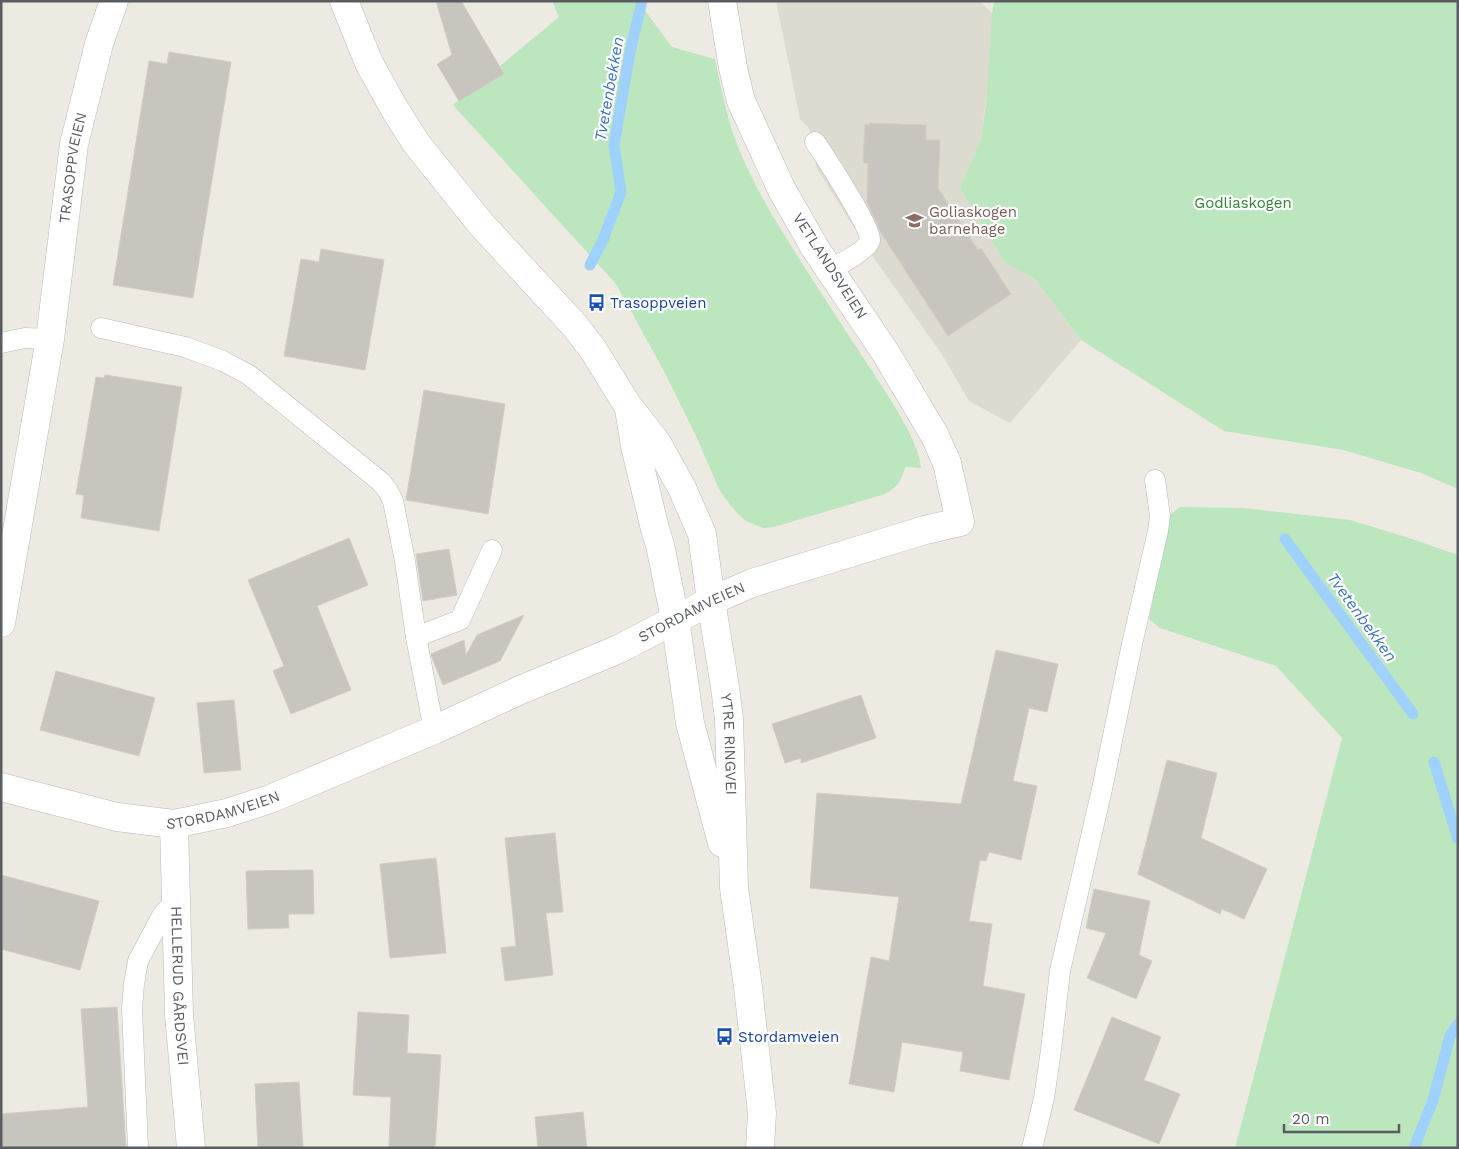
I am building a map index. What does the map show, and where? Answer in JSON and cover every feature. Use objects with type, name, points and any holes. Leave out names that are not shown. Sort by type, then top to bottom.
[{"type":"street","name":"TRASOPPVEIEN","points":[[1,623],[50,339],[74,144],[99,44],[114,1]]},
{"type":"street","points":[[344,1],[369,63],[416,143],[481,224],[575,326],[594,351],[628,406],[658,443],[682,488],[702,534],[711,601]]},
{"type":"street","name":"VETLANDSVEIEN","points":[[722,1],[733,68],[741,101],[782,190],[815,248],[887,355],[935,436],[947,463],[960,522]]},
{"type":"street","points":[[628,406],[635,446],[660,545],[675,619]]},
{"type":"street","name":"STORDAMVEIEN","points":[[1,787],[117,818],[174,824],[227,813],[270,799],[434,730],[618,648],[711,601],[752,583],[924,530],[960,522]]},
{"type":"street","name":"YTRE RINGVEI","points":[[711,601],[726,687],[729,719],[734,888],[748,987],[762,1113],[760,1148]]},
{"type":"street","name":"YTRE RINGVEI","points":[[675,619],[690,723],[734,888]]},
{"type":"street","name":"HELLERUD GÅRDSVEI","points":[[174,824],[178,1015],[191,1148]]},
{"type":"street","name":"YTRE RINGVEI","points":[[762,1113],[773,1148]]},
{"type":"lane","points":[[815,142],[853,202],[870,238],[867,245],[853,256],[830,269]]},
{"type":"lane","points":[[101,328],[185,347],[223,361],[249,375],[381,482],[393,501],[434,730]]},
{"type":"lane","points":[[1,343],[25,338],[50,339]]},
{"type":"lane","points":[[1032,1148],[1044,1098],[1060,970],[1102,789],[1158,531],[1160,516],[1155,480]]},
{"type":"lane","points":[[416,637],[460,620],[492,550]]},
{"type":"lane","points":[[138,1148],[132,1009],[134,984],[138,960],[163,914],[176,901]]},
{"type":"shaded area","name":"Goliaskogen barnehage","points":[[776,1],[980,1],[992,13],[992,50],[981,139],[960,188],[1005,263],[1034,278],[1081,340],[1010,423],[969,401],[941,353],[871,254],[817,169],[809,128],[800,119]]},
{"type":"green space","points":[[552,1],[638,1],[672,47],[715,59],[734,136],[758,190],[804,267],[895,407],[915,445],[921,468],[905,467],[898,483],[889,492],[774,527],[763,528],[746,521],[738,514],[719,489],[696,436],[665,373],[616,284],[453,105],[559,17]]},
{"type":"green space","name":"Godliaskogen","points":[[994,1],[1458,1],[1458,489],[1421,473],[1343,450],[1224,431],[1081,340],[1034,278],[1005,263],[960,188],[981,139],[986,103]]},
{"type":"green space","points":[[1180,507],[1243,508],[1350,520],[1458,555],[1458,1148],[1235,1148],[1342,738],[1276,666],[1160,628],[1149,619],[1171,514]]},
{"type":"building","points":[[436,1],[461,1],[504,74],[459,101],[437,64],[452,55]]},
{"type":"building","points":[[169,52],[231,62],[193,298],[113,285],[149,61],[167,64]]},
{"type":"building","points":[[869,123],[926,125],[926,140],[940,140],[938,188],[978,250],[981,248],[1011,294],[948,336],[881,233],[867,202],[868,163],[863,163],[865,124],[869,125]]},
{"type":"building","points":[[321,249],[384,260],[365,370],[284,356],[301,259],[319,262]]},
{"type":"building","points":[[105,375],[182,387],[159,531],[81,518],[84,495],[76,494],[96,377],[104,378]]},
{"type":"building","points":[[424,390],[505,404],[488,514],[406,500]]},
{"type":"building","points":[[349,538],[368,585],[317,606],[351,690],[291,714],[273,671],[284,666],[248,580]]},
{"type":"building","points":[[449,549],[457,595],[423,601],[416,554]]},
{"type":"building","points":[[524,615],[500,661],[443,685],[431,654],[464,640],[466,655],[477,635]]},
{"type":"building","points":[[996,650],[1058,664],[1047,712],[1029,708],[1013,781],[1037,786],[1021,860],[989,852],[986,861],[980,860],[969,921],[992,924],[983,986],[1025,994],[1009,1080],[960,1071],[963,1052],[902,1042],[894,1092],[849,1084],[871,957],[889,961],[899,897],[810,888],[817,793],[961,804]]},
{"type":"building","points":[[56,671],[155,698],[139,756],[40,730]]},
{"type":"building","points":[[861,695],[876,738],[801,763],[801,758],[785,763],[772,724]]},
{"type":"building","points":[[234,700],[241,770],[204,773],[197,703]]},
{"type":"building","points":[[1167,760],[1217,773],[1201,838],[1267,869],[1244,919],[1222,909],[1220,914],[1138,874]]},
{"type":"building","points":[[555,833],[563,912],[546,913],[553,975],[505,981],[501,948],[516,946],[505,838]]},
{"type":"building","points":[[436,858],[446,953],[390,958],[380,864]]},
{"type":"building","points":[[313,870],[314,914],[288,914],[289,928],[248,929],[246,871]]},
{"type":"building","points":[[1,875],[99,901],[80,970],[1,949]]},
{"type":"building","points":[[1094,889],[1150,901],[1139,955],[1152,961],[1136,999],[1087,978],[1106,933],[1086,928]]},
{"type":"building","points":[[117,1007],[126,1148],[1,1148],[1,1114],[88,1107],[81,1009]]},
{"type":"building","points":[[358,1012],[409,1015],[407,1053],[441,1055],[435,1148],[389,1148],[391,1097],[353,1095]]},
{"type":"building","points":[[1112,1017],[1161,1037],[1144,1080],[1180,1094],[1159,1144],[1074,1110]]},
{"type":"building","points":[[299,1082],[303,1148],[258,1148],[255,1084]]},
{"type":"building","points":[[583,1112],[587,1148],[538,1148],[535,1117]]},
{"type":"waterway","name":"Tvetenbekken","points":[[590,265],[603,240],[621,192],[614,145],[630,52],[642,1]]},
{"type":"waterway","name":"Tvetenbekken","points":[[1285,539],[1413,714]]},
{"type":"waterway","name":"Tvetenbekken","points":[[1434,762],[1458,839]]},
{"type":"waterway","name":"Tvetenbekken","points":[[1414,1148],[1433,1100],[1450,1036],[1458,1024]]},
{"type":"place","name":"Goliaskogen barnehage","points":[[915,221]]},
{"type":"place","name":"Trasoppveien","points":[[596,303]]},
{"type":"place","name":"Stordamveien","points":[[724,1037]]}]
